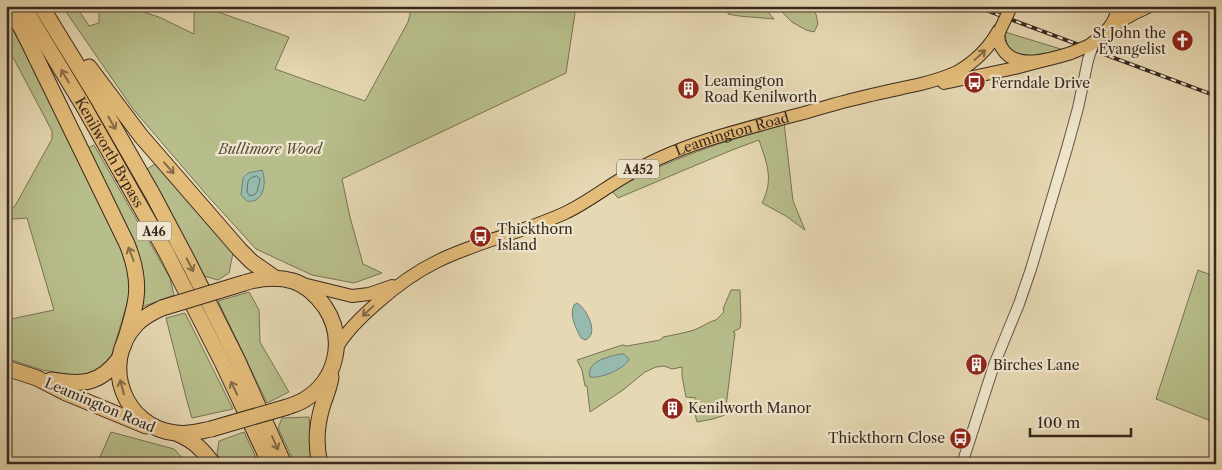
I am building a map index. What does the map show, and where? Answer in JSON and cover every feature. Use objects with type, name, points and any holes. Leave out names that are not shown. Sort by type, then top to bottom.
[{"type":"highway","points":[[10,6],[134,259],[137,280],[136,298],[133,316],[121,353],[119,369],[122,387],[128,403],[137,415],[155,427],[187,438],[201,448],[213,464]]},
{"type":"highway","name":"Kenilworth Bypass","points":[[23,6],[84,107],[166,252],[222,362],[270,464]]},
{"type":"highway","points":[[42,6],[142,136],[225,234],[252,262],[275,278]]},
{"type":"highway","name":"Kenilworth Bypass","points":[[42,6],[98,99],[180,246],[237,359],[284,464]]},
{"type":"highway","points":[[121,353],[136,325],[152,312],[162,308],[260,278],[275,278],[294,282],[309,290],[318,298],[328,312],[334,329],[336,349],[330,382],[318,426],[320,464]]},
{"type":"highway","name":"Leamington Road","points":[[37,378],[72,383],[90,381],[107,372],[121,353]]},
{"type":"highway","points":[[170,432],[188,434],[211,429],[300,403],[316,391],[324,382],[333,366]]},
{"type":"highway","name":"Leamington Road","points":[[6,368],[37,378],[66,393],[96,404],[134,422],[170,432]]},
{"type":"main road","name":"A452","points":[[1110,28],[1116,17],[1118,6]]},
{"type":"main road","name":"A452","points":[[1011,8],[999,30],[999,42],[1003,50],[1009,56],[1022,60],[1045,60],[1083,48],[1095,41],[1110,28],[1150,6]]},
{"type":"main road","name":"Leamington Road","points":[[336,349],[357,321],[406,280],[427,267],[470,247],[535,226],[567,212],[634,171],[676,152],[719,136],[955,73],[973,61],[988,47],[999,30]]},
{"type":"main road","name":"Leamington Road","points":[[904,88],[936,85],[1045,60]]},
{"type":"main road","name":"Leamington Road","points":[[294,282],[352,296],[364,296],[406,280]]},
{"type":"street","points":[[962,464],[994,365],[1031,269],[1067,148],[1088,60],[1095,41]]},
{"type":"street","points":[[1070,53],[1080,61],[1085,75]]},
{"type":"green space","name":"Bullimore Wood","points":[[62,6],[76,6],[89,26],[99,23],[99,6],[125,6],[159,17],[194,34],[194,6],[201,6],[289,37],[275,69],[365,101],[408,22],[412,6],[576,6],[566,73],[342,179],[363,264],[382,273],[354,283],[312,275],[256,249],[133,109]]},
{"type":"green space","points":[[782,6],[808,6],[816,14],[818,24],[814,32],[792,22],[780,10]]},
{"type":"green space","points":[[750,8],[768,12],[774,19],[728,14],[728,12]]},
{"type":"green space","points":[[6,18],[32,62],[127,260],[131,290],[112,354],[100,371],[85,377],[42,370],[6,358],[6,320],[54,310],[27,218],[13,219],[6,213],[15,206],[52,139],[52,131],[6,44]]},
{"type":"green space","points":[[1005,32],[1064,50],[1035,57],[1023,57],[1007,48]]},
{"type":"green space","points":[[784,122],[793,201],[805,230],[786,216],[762,203],[768,186],[768,172],[759,140],[618,198],[612,191],[675,160]]},
{"type":"green space","points":[[94,145],[170,278],[174,295],[142,307],[141,263],[88,148]]},
{"type":"green space","points":[[155,164],[233,253],[229,273],[218,280],[204,276],[147,169]]},
{"type":"green space","points":[[1198,270],[1216,277],[1216,423],[1156,399]]},
{"type":"green space","points":[[731,290],[740,290],[741,320],[740,328],[733,332],[735,333],[725,415],[697,422],[694,410],[696,398],[686,397],[682,367],[672,369],[664,366],[645,372],[623,390],[590,412],[587,386],[585,386],[582,370],[577,360],[619,346],[660,340],[663,337],[697,329],[716,320],[724,312],[723,309]]},
{"type":"green space","points":[[249,292],[259,310],[260,342],[289,392],[267,403],[218,301]]},
{"type":"green space","points":[[185,313],[233,409],[192,418],[166,318]]},
{"type":"green space","points":[[309,417],[312,464],[295,464],[278,428],[282,418]]},
{"type":"green space","points":[[111,432],[174,449],[188,464],[97,464]]},
{"type":"green space","points":[[244,432],[259,464],[223,464],[217,454],[219,441]]},
{"type":"water","points":[[262,170],[263,191],[259,198],[248,202],[241,195],[243,178],[248,173]]},
{"type":"water","points":[[577,303],[588,316],[592,328],[589,337],[585,340],[581,338],[575,326],[572,313],[574,305]]},
{"type":"water","points":[[624,354],[629,359],[618,370],[606,375],[590,377],[591,367],[595,363],[604,358]]},
{"type":"railway","points":[[975,6],[1216,96]]},
{"type":"place","name":"St John the Evangelist","points":[[1182,41]]},
{"type":"place","name":"Ferndale Drive","points":[[975,83]]},
{"type":"place","name":"Leamington Road Kenilworth","points":[[688,89]]},
{"type":"place","name":"Thickthorn Island","points":[[481,237]]},
{"type":"place","name":"Birches Lane","points":[[977,365]]},
{"type":"place","name":"Kenilworth Manor","points":[[672,408]]},
{"type":"place","name":"Thickthorn Close","points":[[961,438]]}]
